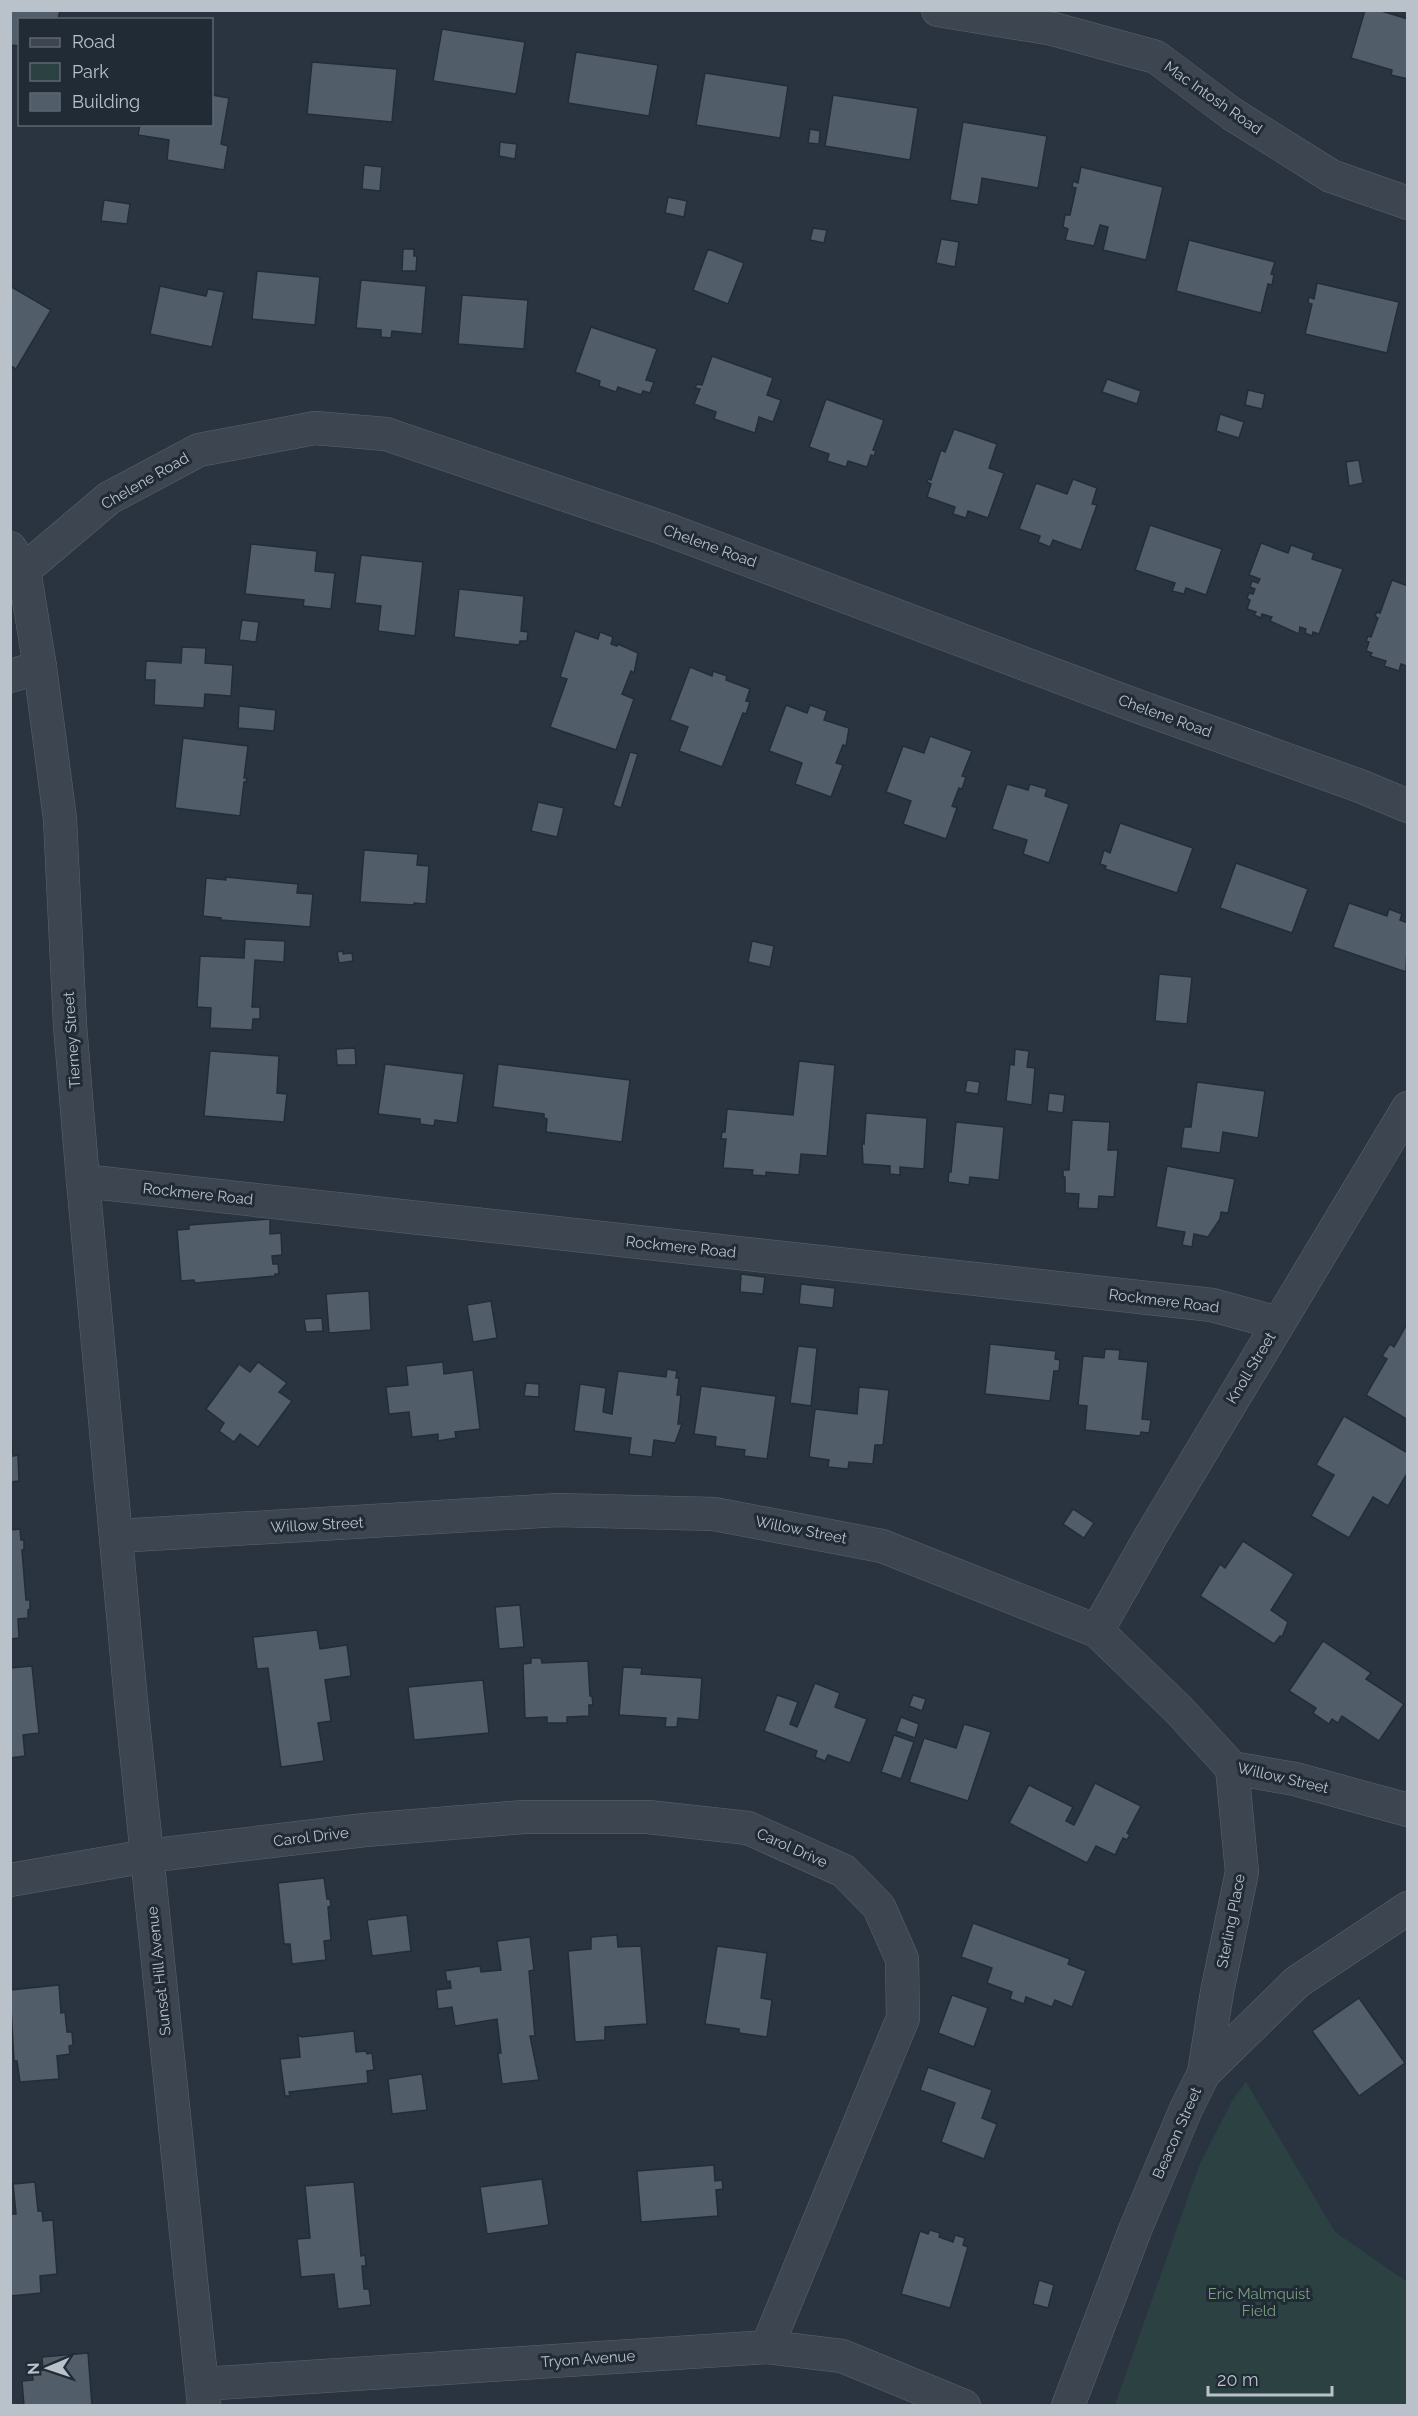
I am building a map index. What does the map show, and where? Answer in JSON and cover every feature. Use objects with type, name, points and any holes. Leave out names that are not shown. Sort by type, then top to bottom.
[{"type":"street","name":"Mac Intosh Road","points":[[938,10],[1053,29],[1156,57],[1232,114],[1331,176],[1407,203]]},
{"type":"street","name":"Chelene Road","points":[[17,559],[109,498],[199,450],[315,428],[386,434],[663,528],[1137,706],[1360,786],[1407,806]]},
{"type":"street","name":"Tierney Street","points":[[17,559],[25,671],[60,819],[70,1025],[117,1536]]},
{"type":"street","name":"Knoll Street","points":[[1097,1631],[1407,1108]]},
{"type":"street","name":"Rockmere Road","points":[[83,1181],[1212,1305],[1278,1323]]},
{"type":"street","name":"Willow Street","points":[[117,1536],[558,1510],[714,1514],[882,1546],[1097,1631],[1179,1710],[1232,1768],[1295,1779],[1407,1810]]},
{"type":"street","name":"Sunset Hill Avenue","points":[[117,1536],[147,1856],[203,2395]]},
{"type":"street","name":"Sterling Place","points":[[1204,2073],[1217,1992],[1242,1872],[1232,1768]]},
{"type":"street","name":"Carol Drive","points":[[10,1880],[147,1856],[365,1830],[524,1817],[648,1817],[748,1828],[844,1871],[879,1907],[902,1959],[903,2018],[767,2347]]},
{"type":"street","name":"Beacon Street","points":[[1068,2406],[1135,2230],[1186,2109],[1204,2073],[1297,1982],[1407,1908]]},
{"type":"street","name":"Tryon Avenue","points":[[203,2395],[767,2347],[842,2356],[964,2406]]},
{"type":"green space","name":"Eric Malmquist Field","points":[[1246,2082],[1335,2232],[1407,2282],[1407,2405],[1115,2405],[1199,2166],[1232,2101]]},
{"type":"building","points":[[10,10],[60,10],[58,18],[18,18],[18,46],[10,45]]},
{"type":"building","points":[[1365,10],[1378,10],[1408,19],[1408,79],[1391,75],[1392,70],[1351,58]]},
{"type":"building","points":[[442,29],[525,42],[516,94],[433,81]]},
{"type":"building","points":[[576,52],[658,65],[649,116],[568,103]]},
{"type":"building","points":[[312,62],[397,69],[392,122],[307,114]]},
{"type":"building","points":[[705,73],[788,86],[780,138],[696,125]]},
{"type":"building","points":[[213,95],[229,98],[221,144],[228,146],[224,170],[167,160],[169,140],[138,135],[140,126],[213,126]]},
{"type":"building","points":[[833,95],[918,108],[910,160],[825,146]]},
{"type":"building","points":[[963,122],[1047,136],[1038,188],[982,178],[978,205],[950,200]]},
{"type":"building","points":[[810,129],[820,131],[819,144],[808,143]]},
{"type":"building","points":[[500,142],[517,144],[515,159],[499,156]]},
{"type":"building","points":[[364,165],[382,167],[380,191],[362,189]]},
{"type":"building","points":[[1081,167],[1163,187],[1146,260],[1103,250],[1108,227],[1100,225],[1094,246],[1065,240],[1068,229],[1063,227],[1065,215],[1070,215],[1076,188],[1072,187],[1073,181],[1078,183]]},
{"type":"building","points":[[668,197],[687,201],[684,217],[665,213]]},
{"type":"building","points":[[104,200],[130,204],[127,224],[101,221]]},
{"type":"building","points":[[813,228],[827,230],[824,243],[810,240]]},
{"type":"building","points":[[941,239],[959,242],[955,267],[936,263]]},
{"type":"building","points":[[1189,240],[1275,262],[1271,274],[1274,275],[1272,285],[1268,284],[1261,313],[1176,291]]},
{"type":"building","points":[[403,249],[414,249],[414,256],[417,256],[416,271],[402,271]]},
{"type":"building","points":[[708,249],[744,263],[728,304],[693,290]]},
{"type":"building","points":[[257,271],[320,277],[315,325],[252,319]]},
{"type":"building","points":[[361,280],[426,286],[422,334],[392,331],[391,338],[381,337],[381,330],[356,328]]},
{"type":"building","points":[[1317,283],[1399,302],[1387,353],[1305,334],[1312,304],[1308,303],[1309,297],[1314,299]]},
{"type":"building","points":[[10,286],[51,310],[16,369],[10,365]]},
{"type":"building","points":[[160,286],[206,296],[208,289],[224,292],[212,347],[150,334]]},
{"type":"building","points":[[462,295],[528,300],[524,349],[458,344]]},
{"type":"building","points":[[591,327],[657,349],[646,380],[654,382],[650,393],[643,391],[641,395],[618,387],[616,392],[599,386],[600,381],[575,372]]},
{"type":"building","points":[[712,356],[773,378],[767,395],[781,400],[773,422],[759,417],[755,433],[714,419],[716,412],[694,404],[700,389],[695,388],[697,384],[702,385]]},
{"type":"building","points":[[1107,379],[1141,391],[1137,404],[1102,392]]},
{"type":"building","points":[[1248,390],[1265,394],[1262,409],[1245,405]]},
{"type":"building","points":[[826,399],[884,420],[873,450],[876,451],[874,456],[871,455],[867,467],[848,461],[846,467],[827,461],[829,454],[809,447]]},
{"type":"building","points":[[1220,414],[1244,422],[1239,438],[1216,431]]},
{"type":"building","points":[[954,429],[997,444],[989,468],[1004,473],[988,518],[968,511],[966,518],[953,514],[955,507],[927,497],[931,484],[927,482],[928,479],[931,480],[941,450],[945,452]]},
{"type":"building","points":[[1359,460],[1363,483],[1349,486],[1346,462]]},
{"type":"building","points":[[1073,479],[1097,488],[1092,504],[1097,505],[1081,550],[1053,540],[1050,547],[1038,542],[1040,536],[1019,529],[1036,483],[1067,494]]},
{"type":"building","points":[[1150,525],[1222,549],[1206,595],[1186,588],[1184,594],[1172,591],[1175,583],[1135,570]]},
{"type":"building","points":[[1261,543],[1288,553],[1291,545],[1314,553],[1312,559],[1343,569],[1319,634],[1313,632],[1312,636],[1305,633],[1306,629],[1300,627],[1299,634],[1270,621],[1272,617],[1262,614],[1261,618],[1254,615],[1256,612],[1247,609],[1250,600],[1247,598],[1249,593],[1253,594],[1255,589],[1250,587],[1252,581],[1258,583],[1260,579],[1249,575]]},
{"type":"building","points":[[251,544],[317,551],[315,571],[335,573],[331,609],[303,606],[304,600],[245,594]]},
{"type":"building","points":[[361,555],[423,562],[415,636],[378,631],[381,606],[355,603]]},
{"type":"building","points":[[1392,580],[1408,586],[1408,669],[1407,666],[1401,664],[1399,671],[1384,666],[1386,661],[1370,656],[1372,653],[1366,651],[1369,642],[1366,641],[1368,636],[1371,637],[1378,618],[1375,616],[1377,612],[1380,613]]},
{"type":"building","points":[[459,589],[524,596],[521,631],[528,632],[527,641],[520,641],[519,645],[454,637]]},
{"type":"building","points":[[242,620],[259,622],[256,642],[239,640]]},
{"type":"building","points":[[575,631],[598,639],[600,632],[613,637],[611,644],[617,646],[618,644],[638,653],[634,673],[631,671],[622,694],[634,699],[616,750],[550,727],[567,679],[560,677]]},
{"type":"building","points":[[182,647],[206,648],[205,663],[233,665],[231,696],[205,694],[204,708],[154,705],[155,680],[145,680],[146,661],[181,663]]},
{"type":"building","points":[[690,667],[712,676],[713,671],[727,676],[726,680],[750,689],[746,701],[750,702],[746,714],[743,713],[722,767],[679,751],[688,727],[670,720]]},
{"type":"building","points":[[786,705],[807,713],[810,705],[827,711],[824,720],[849,728],[846,746],[843,745],[836,763],[843,765],[831,797],[795,784],[802,763],[769,751]]},
{"type":"building","points":[[239,706],[276,710],[274,731],[238,728]]},
{"type":"building","points":[[930,736],[972,751],[962,776],[966,777],[962,789],[959,788],[952,806],[957,808],[946,839],[903,824],[911,801],[886,792],[903,746],[924,753]]},
{"type":"building","points":[[183,738],[248,746],[244,778],[247,778],[244,782],[240,816],[175,808]]},
{"type":"building","points":[[630,752],[638,754],[621,808],[613,805]]},
{"type":"building","points":[[1007,784],[1028,790],[1030,784],[1047,789],[1045,796],[1069,804],[1049,863],[1023,854],[1027,840],[992,829]]},
{"type":"building","points":[[538,802],[564,808],[557,837],[531,831]]},
{"type":"building","points":[[1120,823],[1193,848],[1177,893],[1105,869],[1106,866],[1100,864],[1104,850],[1110,853]]},
{"type":"building","points":[[364,850],[418,854],[417,865],[429,866],[426,904],[360,902]]},
{"type":"building","points":[[1236,863],[1308,889],[1292,933],[1220,908]]},
{"type":"building","points":[[225,877],[298,884],[297,893],[313,894],[310,927],[221,920],[221,918],[203,916],[206,878],[226,880]]},
{"type":"building","points":[[1349,903],[1387,916],[1389,909],[1402,914],[1400,920],[1408,923],[1406,972],[1333,947]]},
{"type":"building","points":[[245,939],[285,941],[284,962],[255,960],[252,1007],[260,1007],[260,1019],[253,1019],[252,1030],[210,1028],[211,1008],[197,1007],[200,956],[244,958]]},
{"type":"building","points":[[752,941],[774,946],[770,967],[748,962]]},
{"type":"building","points":[[343,951],[343,954],[352,953],[353,961],[339,963],[337,952]]},
{"type":"building","points":[[1159,974],[1192,977],[1187,1024],[1155,1021]]},
{"type":"building","points":[[355,1048],[356,1065],[337,1065],[336,1049]]},
{"type":"building","points":[[1015,1049],[1029,1051],[1027,1067],[1035,1068],[1032,1105],[1006,1101],[1010,1064],[1014,1065]]},
{"type":"building","points":[[210,1051],[279,1056],[277,1093],[287,1094],[284,1122],[204,1116]]},
{"type":"building","points":[[799,1061],[835,1065],[827,1156],[801,1154],[799,1175],[766,1172],[766,1176],[752,1175],[753,1170],[723,1168],[726,1139],[721,1139],[722,1132],[725,1132],[727,1109],[793,1115]]},
{"type":"building","points":[[385,1064],[464,1074],[457,1123],[435,1120],[434,1126],[420,1124],[420,1119],[378,1114]]},
{"type":"building","points":[[498,1064],[630,1080],[622,1142],[546,1132],[547,1119],[544,1118],[544,1114],[493,1107]]},
{"type":"building","points":[[967,1080],[980,1082],[978,1094],[965,1092]]},
{"type":"building","points":[[1197,1082],[1265,1091],[1258,1138],[1223,1132],[1220,1153],[1181,1148],[1184,1127],[1191,1127]]},
{"type":"building","points":[[1049,1093],[1065,1095],[1063,1113],[1047,1111]]},
{"type":"building","points":[[866,1113],[927,1118],[924,1169],[900,1167],[900,1175],[890,1174],[890,1166],[863,1164],[862,1143],[864,1144]]},
{"type":"building","points":[[1072,1120],[1110,1122],[1108,1150],[1118,1150],[1114,1197],[1099,1196],[1098,1209],[1078,1208],[1079,1194],[1065,1193],[1063,1170],[1069,1170]]},
{"type":"building","points":[[956,1122],[1004,1127],[999,1180],[970,1177],[969,1185],[948,1182]]},
{"type":"building","points":[[1167,1166],[1235,1179],[1228,1213],[1221,1212],[1220,1219],[1208,1237],[1194,1234],[1192,1247],[1182,1245],[1185,1232],[1156,1227]]},
{"type":"building","points":[[270,1219],[270,1234],[281,1233],[282,1255],[272,1256],[273,1264],[278,1264],[279,1274],[195,1283],[194,1280],[181,1281],[177,1230],[189,1229],[189,1225]]},
{"type":"building","points":[[741,1274],[765,1277],[763,1294],[740,1292]]},
{"type":"building","points":[[801,1284],[835,1288],[833,1308],[799,1304]]},
{"type":"building","points":[[369,1291],[371,1330],[329,1333],[326,1294]]},
{"type":"building","points":[[491,1301],[497,1338],[473,1342],[467,1305]]},
{"type":"building","points":[[322,1318],[323,1331],[306,1332],[304,1319]]},
{"type":"building","points":[[1408,1326],[1408,1420],[1366,1395],[1387,1359],[1382,1356],[1390,1344],[1394,1347]]},
{"type":"building","points":[[990,1344],[1056,1351],[1055,1359],[1060,1360],[1059,1371],[1054,1371],[1050,1401],[985,1394]]},
{"type":"building","points":[[798,1346],[817,1348],[811,1406],[790,1403]]},
{"type":"building","points":[[1105,1349],[1120,1350],[1119,1359],[1148,1362],[1142,1419],[1151,1420],[1149,1433],[1141,1432],[1140,1436],[1085,1430],[1087,1406],[1078,1405],[1083,1356],[1104,1358]]},
{"type":"building","points":[[258,1362],[287,1383],[279,1392],[292,1401],[258,1447],[240,1434],[234,1442],[219,1431],[224,1423],[206,1409],[239,1364],[250,1372]]},
{"type":"building","points":[[443,1362],[444,1374],[473,1370],[480,1429],[455,1432],[456,1438],[438,1441],[438,1434],[412,1437],[409,1412],[389,1414],[386,1387],[408,1385],[406,1366]]},
{"type":"building","points":[[667,1369],[677,1371],[676,1378],[679,1378],[677,1395],[681,1395],[678,1424],[682,1424],[675,1443],[654,1440],[652,1457],[629,1454],[631,1438],[574,1431],[580,1384],[606,1388],[603,1412],[612,1414],[618,1371],[666,1377]]},
{"type":"building","points":[[526,1383],[539,1384],[539,1397],[524,1396]]},
{"type":"building","points":[[701,1386],[776,1396],[767,1459],[744,1456],[745,1450],[715,1446],[716,1437],[694,1434]]},
{"type":"building","points":[[859,1387],[889,1390],[883,1445],[875,1445],[873,1464],[849,1462],[848,1469],[828,1467],[829,1460],[809,1457],[815,1409],[857,1414]]},
{"type":"building","points":[[1344,1416],[1408,1453],[1408,1472],[1388,1506],[1373,1497],[1349,1538],[1311,1516],[1334,1475],[1316,1465]]},
{"type":"building","points":[[10,1423],[13,1456],[18,1455],[19,1481],[10,1482]]},
{"type":"building","points":[[1073,1509],[1094,1523],[1084,1538],[1063,1524]]},
{"type":"building","points":[[20,1529],[21,1540],[24,1540],[24,1550],[22,1550],[26,1600],[30,1600],[30,1609],[28,1618],[18,1619],[19,1638],[10,1639],[10,1530]]},
{"type":"building","points":[[1243,1541],[1294,1574],[1271,1610],[1288,1622],[1282,1637],[1280,1636],[1274,1644],[1200,1596],[1220,1564],[1225,1568]]},
{"type":"building","points":[[520,1605],[524,1647],[499,1649],[495,1607]]},
{"type":"building","points":[[317,1630],[320,1649],[347,1645],[351,1676],[325,1680],[331,1721],[318,1723],[324,1761],[281,1767],[268,1668],[257,1669],[253,1637]]},
{"type":"building","points":[[1323,1641],[1371,1673],[1366,1679],[1404,1704],[1379,1741],[1342,1716],[1338,1723],[1332,1719],[1329,1724],[1313,1713],[1316,1708],[1289,1691]]},
{"type":"building","points":[[531,1658],[541,1658],[542,1663],[588,1661],[590,1696],[592,1696],[593,1705],[589,1705],[589,1716],[567,1717],[567,1723],[547,1723],[547,1717],[525,1718],[523,1664],[531,1663]]},
{"type":"building","points":[[32,1666],[39,1733],[23,1735],[25,1756],[10,1758],[10,1668]]},
{"type":"building","points":[[623,1667],[642,1668],[641,1674],[702,1678],[699,1720],[678,1718],[677,1727],[665,1727],[666,1718],[619,1715]]},
{"type":"building","points":[[483,1680],[489,1733],[414,1740],[408,1687]]},
{"type":"building","points":[[815,1683],[840,1693],[835,1707],[867,1719],[850,1763],[828,1755],[825,1761],[815,1757],[817,1751],[764,1731],[777,1695],[798,1702],[790,1724],[797,1727]]},
{"type":"building","points":[[913,1695],[926,1699],[922,1711],[909,1706]]},
{"type":"building","points":[[901,1717],[919,1724],[915,1738],[896,1731]]},
{"type":"building","points":[[964,1724],[991,1732],[968,1801],[909,1782],[924,1738],[956,1748]]},
{"type":"building","points":[[894,1735],[914,1742],[901,1779],[881,1772]]},
{"type":"building","points":[[1095,1783],[1141,1806],[1127,1833],[1130,1835],[1127,1840],[1123,1838],[1115,1855],[1096,1846],[1087,1863],[1009,1823],[1029,1785],[1073,1807],[1066,1821],[1074,1825]]},
{"type":"building","points":[[324,1878],[327,1899],[330,1899],[331,1906],[328,1907],[331,1940],[324,1941],[326,1960],[292,1964],[290,1944],[284,1944],[278,1883]]},
{"type":"building","points":[[407,1915],[411,1951],[372,1956],[367,1920]]},
{"type":"building","points":[[973,1923],[1070,1959],[1068,1964],[1086,1971],[1072,2007],[1055,2000],[1052,2007],[1026,1997],[1024,2004],[1010,1999],[1012,1992],[987,1983],[992,1968],[961,1957]]},
{"type":"building","points":[[617,1935],[618,1947],[641,1946],[647,2024],[605,2027],[605,2040],[575,2042],[568,1951],[591,1949],[591,1937]]},
{"type":"building","points":[[530,1937],[534,1970],[529,1971],[535,2036],[530,2036],[539,2080],[502,2084],[497,2019],[455,2026],[452,2007],[438,2009],[436,1990],[451,1988],[445,1971],[480,1966],[481,1972],[501,1970],[497,1941]]},
{"type":"building","points":[[717,1946],[767,1953],[761,1998],[772,2000],[767,2037],[739,2033],[739,2029],[705,2024]]},
{"type":"building","points":[[59,1985],[61,2013],[65,2012],[67,2032],[72,2032],[73,2045],[69,2046],[70,2054],[57,2056],[59,2079],[20,2082],[17,2061],[14,2061],[10,1990]]},
{"type":"building","points":[[952,1995],[988,2008],[974,2047],[938,2033]]},
{"type":"building","points":[[1359,1998],[1405,2063],[1359,2096],[1312,2031]]},
{"type":"building","points":[[354,2031],[356,2052],[372,2053],[374,2070],[367,2071],[368,2083],[289,2092],[290,2096],[285,2096],[280,2059],[300,2057],[298,2035],[302,2037]]},
{"type":"building","points":[[928,2067],[992,2090],[982,2118],[997,2124],[984,2159],[941,2142],[955,2103],[920,2090]]},
{"type":"building","points":[[422,2074],[427,2110],[392,2114],[388,2079]]},
{"type":"building","points":[[714,2165],[715,2181],[722,2180],[723,2189],[716,2190],[718,2216],[641,2222],[637,2171]]},
{"type":"building","points":[[542,2179],[549,2225],[487,2234],[480,2187]]},
{"type":"building","points":[[35,2182],[38,2211],[42,2211],[43,2221],[53,2220],[57,2274],[40,2276],[41,2293],[11,2296],[10,2214],[16,2214],[13,2184]]},
{"type":"building","points":[[354,2182],[361,2256],[365,2255],[366,2266],[362,2266],[364,2289],[369,2289],[371,2305],[338,2309],[334,2274],[301,2277],[297,2239],[310,2238],[305,2186]]},
{"type":"building","points":[[930,2230],[940,2233],[939,2237],[953,2242],[955,2235],[965,2238],[963,2245],[968,2247],[950,2308],[901,2294],[920,2231],[928,2234]]},
{"type":"building","points":[[1039,2280],[1054,2285],[1048,2308],[1033,2304]]},
{"type":"building","points":[[88,2353],[92,2406],[24,2406],[22,2381],[33,2380],[32,2370],[43,2370],[42,2357]]}]
